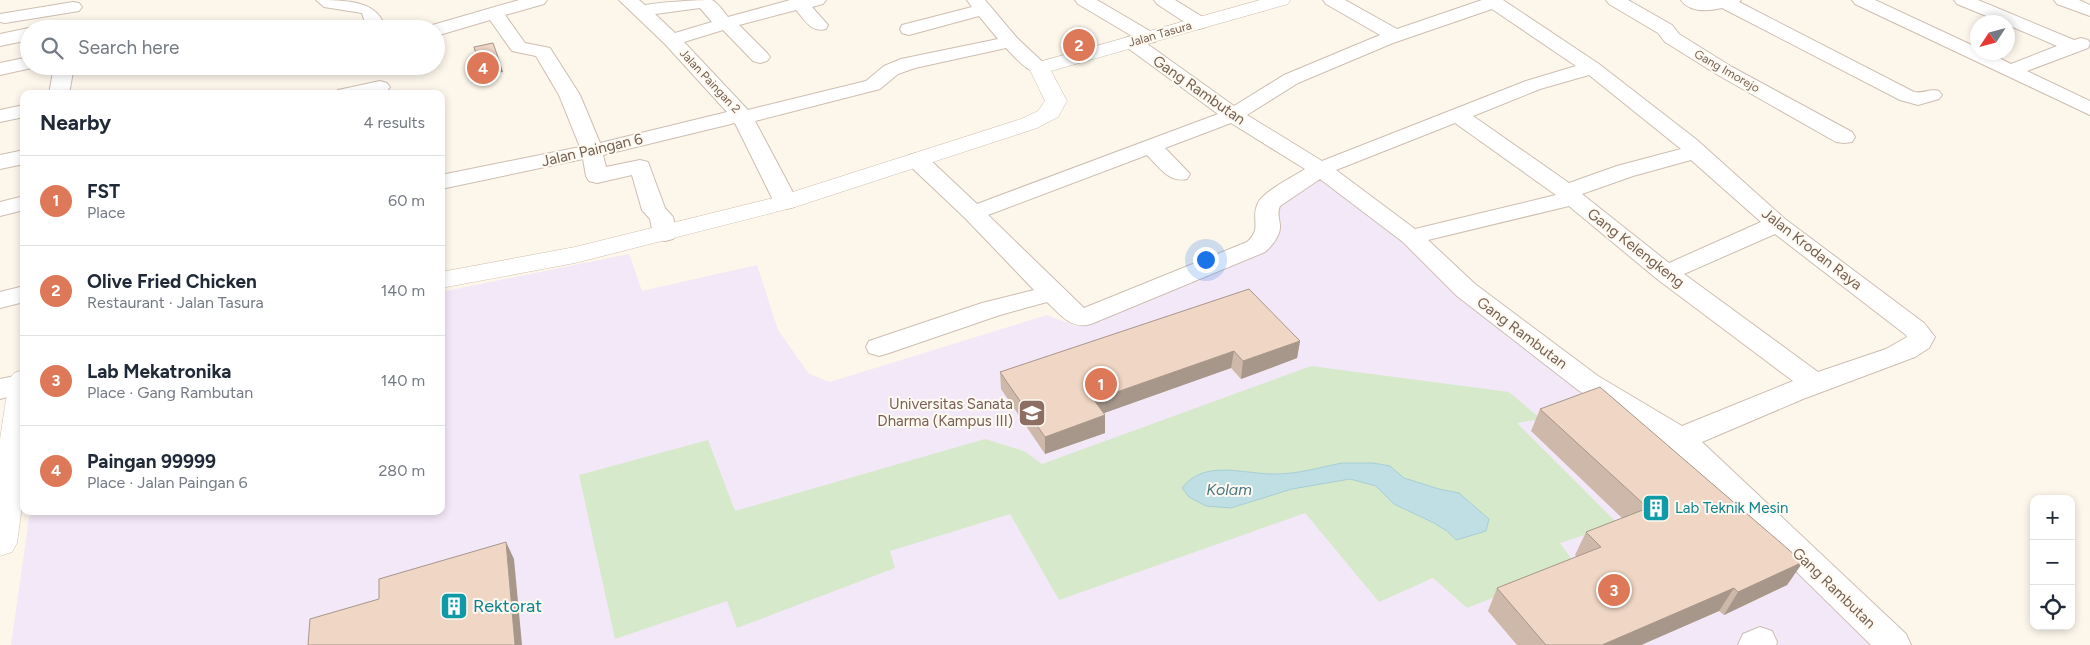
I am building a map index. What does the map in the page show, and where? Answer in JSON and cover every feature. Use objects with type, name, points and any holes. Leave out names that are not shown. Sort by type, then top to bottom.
[{"type":"street","points":[[325,0],[334,3],[364,3],[370,8],[373,20]]},
{"type":"street","points":[[445,27],[538,0]]},
{"type":"street","name":"Gang Rambutan","points":[[1084,0],[1140,40],[1233,115],[1320,169],[1410,237],[1466,290],[1588,383],[1680,439],[1894,645]]},
{"type":"street","points":[[1163,0],[1199,23]]},
{"type":"street","name":"Jalan Tasura","points":[[1039,68],[1277,0]]},
{"type":"street","points":[[1332,0],[1396,36]]},
{"type":"street","name":"Gang Imorejo","points":[[1615,0],[1665,29],[1672,38],[1725,71],[1844,137]]},
{"type":"street","points":[[1690,0],[1706,6],[1729,1],[1789,28],[1843,57]]},
{"type":"street","points":[[1745,0],[1789,28]]},
{"type":"street","points":[[1861,0],[2090,109]]},
{"type":"street","points":[[1963,0],[2086,42]]},
{"type":"street","points":[[2063,0],[2090,11]]},
{"type":"street","points":[[2074,0],[2090,6]]},
{"type":"street","points":[[672,40],[805,1],[819,25]]},
{"type":"street","points":[[973,213],[1233,115],[1291,78],[1396,36],[1492,1]]},
{"type":"street","name":"Jalan Krodan Raya","points":[[1492,1],[1592,68],[1689,145],[1694,152],[1777,224],[1915,329],[1922,338],[1920,343],[1890,358],[1814,383],[1680,439]]},
{"type":"street","points":[[635,5],[687,2],[699,2],[708,5],[760,58]]},
{"type":"street","points":[[5,18],[74,4],[69,20]]},
{"type":"street","points":[[445,279],[576,255],[666,234],[786,202],[1046,117],[1054,110],[1056,101],[1039,68],[1010,42],[980,4],[932,23],[909,29]]},
{"type":"street","name":"Jalan Paingan 2","points":[[635,5],[672,40],[742,116],[786,202]]},
{"type":"street","points":[[494,13],[520,47],[543,52],[550,61],[567,91],[592,151],[598,177],[640,167],[654,210],[661,217],[666,234]]},
{"type":"street","points":[[932,23],[959,52]]},
{"type":"street","points":[[0,40],[20,36]]},
{"type":"street","name":"Jalan Paingan 6","points":[[445,181],[592,151],[874,85],[882,81],[889,71],[893,69],[959,52],[1010,42]]},
{"type":"street","points":[[2010,71],[2086,42]]},
{"type":"street","points":[[0,69],[20,65]]},
{"type":"street","points":[[917,160],[973,213],[1052,293],[1078,317],[1082,318],[1247,252],[1263,241],[1269,228],[1266,212],[1270,202],[1320,169],[1533,85],[1592,68]]},
{"type":"street","points":[[60,90],[62,75]]},
{"type":"street","points":[[378,75],[381,90]]},
{"type":"street","points":[[0,116],[20,112]]},
{"type":"street","name":"Gang Kelengkeng","points":[[1458,115],[1569,195],[1666,273],[1814,383]]},
{"type":"street","points":[[1150,146],[1179,174]]},
{"type":"street","points":[[1410,237],[1569,195],[1625,171],[1694,152]]},
{"type":"street","points":[[0,162],[20,158]]},
{"type":"street","points":[[0,209],[20,204]]},
{"type":"street","points":[[1666,273],[1777,224]]},
{"type":"street","points":[[879,347],[991,310],[1052,293]]},
{"type":"street","points":[[0,300],[20,295]]},
{"type":"street","points":[[0,389],[20,383]]},
{"type":"street","points":[[0,543],[20,409]]},
{"type":"shaded area","name":"Universitas Sanata Dharma (Kampus III)","points":[[1319,175],[1670,444],[1877,645],[11,645],[29,515],[445,515],[445,291],[629,254],[642,291],[757,265],[778,330],[809,374],[830,382],[1047,315],[1075,326],[1268,246],[1276,207]]},
{"type":"green space","points":[[1311,366],[1509,392],[1541,419],[1517,423],[1618,524],[1560,543],[1576,565],[1467,608],[1433,578],[1379,602],[1305,513],[1059,600],[1010,514],[890,551],[895,568],[737,628],[727,601],[615,639],[579,475],[708,440],[735,511],[985,439],[1024,451],[1042,464]]},
{"type":"water","name":"Kolam","points":[[1342,463],[1373,463],[1390,466],[1404,478],[1459,493],[1489,519],[1486,531],[1456,540],[1447,531],[1434,523],[1394,504],[1376,486],[1350,479],[1292,489],[1231,508],[1206,506],[1189,497],[1182,488],[1191,479],[1202,473],[1214,471],[1226,470],[1285,474]]},
{"type":"building","points":[[493,43],[500,63],[480,67],[474,47]]},
{"type":"building","points":[[1249,289],[1300,341],[1243,361],[1234,351],[1094,400],[1105,415],[1045,437],[1000,372]]},
{"type":"building","points":[[1600,387],[1803,562],[1738,592],[1734,588],[1602,645],[1546,645],[1497,588],[1601,547],[1586,532],[1648,508],[1540,409]]},
{"type":"building","name":"Rektorat","points":[[506,542],[515,645],[308,645],[310,619],[379,599],[379,579]]},
{"type":"place","name":"Olive Fried Chicken","points":[[1079,45]]},
{"type":"place","name":"Paingan 99999","points":[[483,68]]},
{"type":"place","name":"FST","points":[[1101,384]]},
{"type":"place","name":"Universitas Sanata Dharma (Kampus III)","points":[[1032,413]]},
{"type":"place","name":"Lab Teknik Mesin","points":[[1656,508]]},
{"type":"place","name":"Lab Mekatronika","points":[[1614,590]]},
{"type":"place","name":"Rektorat","points":[[454,606]]}]
